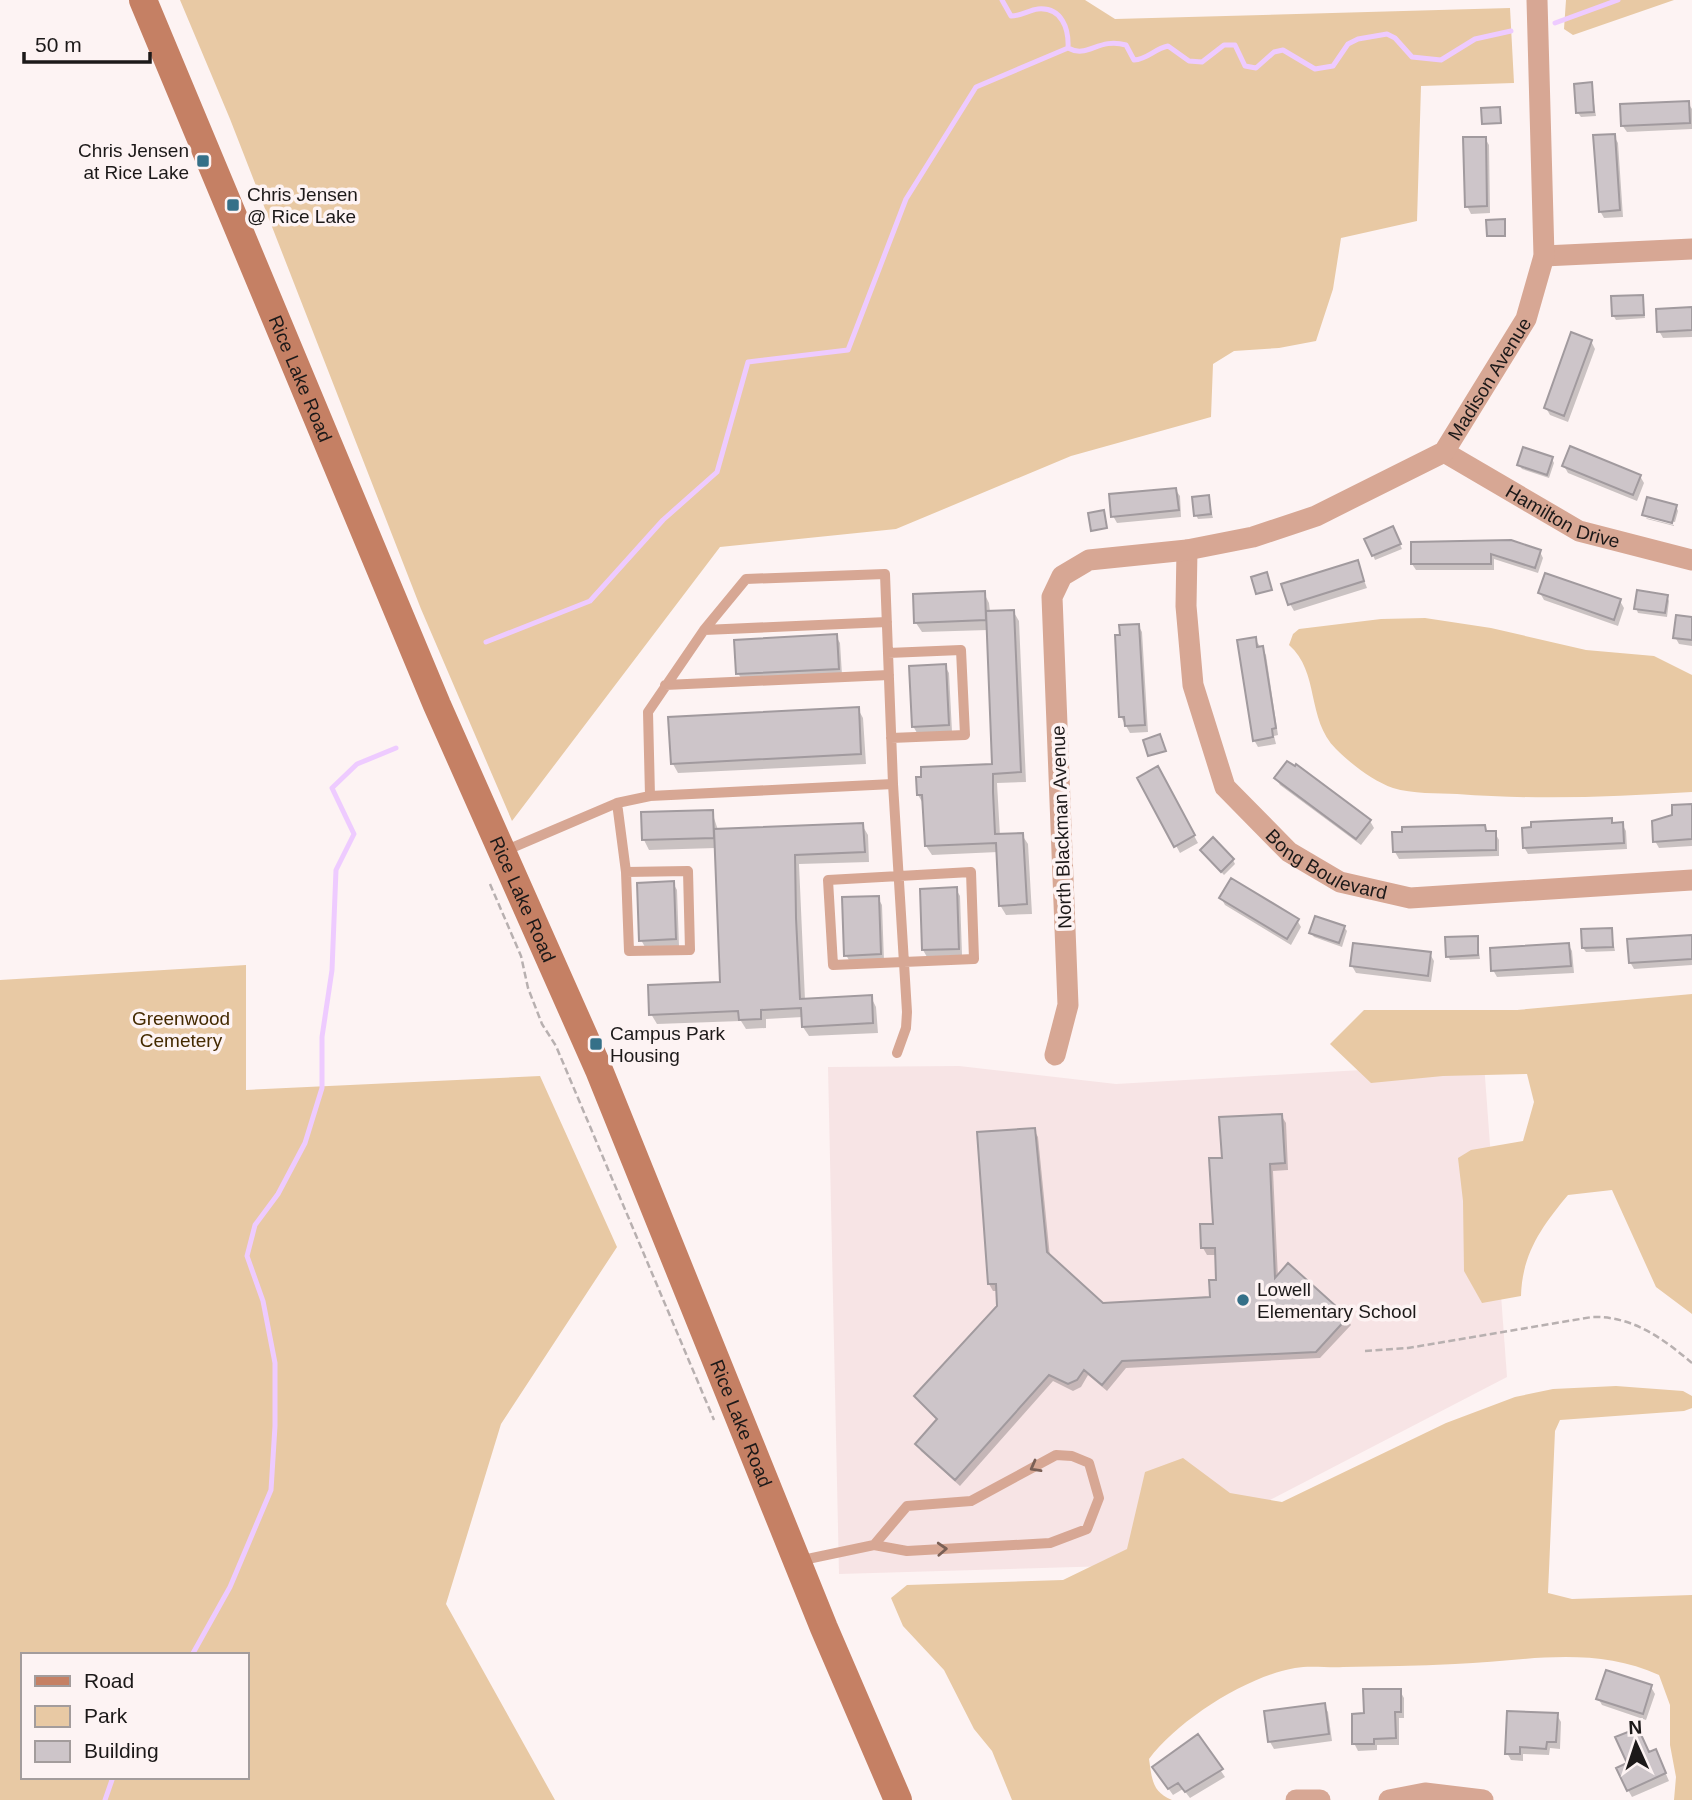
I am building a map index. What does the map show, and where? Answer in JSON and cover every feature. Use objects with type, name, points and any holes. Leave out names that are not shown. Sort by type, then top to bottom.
[{"type":"main road","name":"Rice Lake Road","points":[[143,0],[426,679],[599,1070],[797,1561],[898,1800]]},
{"type":"street","name":"Madison Avenue","points":[[1052,597],[1062,576],[1089,560],[1187,550],[1253,537],[1316,516],[1444,453],[1525,319],[1544,256],[1537,0]]},
{"type":"street","points":[[1544,256],[1692,249]]},
{"type":"street","name":"Hamilton Drive","points":[[1444,453],[1579,531],[1692,560]]},
{"type":"street","name":"Bong Boulevard","points":[[1187,550],[1186,606],[1193,685],[1225,787],[1289,852],[1340,882],[1410,898],[1692,880]]},
{"type":"street","name":"North Blackman Avenue","points":[[1052,597],[1068,1005],[1055,1055]]},
{"type":"street","points":[[1389,1800],[1425,1793],[1483,1800]]},
{"type":"street","points":[[1296,1800],[1320,1800]]},
{"type":"lane","points":[[650,796],[648,712],[704,630],[746,579],[885,573],[906,1028],[897,1053]]},
{"type":"lane","points":[[704,630],[887,622]]},
{"type":"lane","points":[[888,653],[961,650],[965,735],[891,738]]},
{"type":"lane","points":[[666,685],[889,676]]},
{"type":"lane","points":[[502,852],[617,803],[650,796],[893,784]]},
{"type":"lane","points":[[617,803],[626,873],[629,951],[690,950],[688,871],[626,873]]},
{"type":"lane","points":[[971,872],[974,959],[833,965],[828,880],[898,875],[971,872]]},
{"type":"lane","points":[[797,1561],[874,1545],[907,1551],[1050,1543],[1087,1528],[1099,1498],[1089,1463],[1072,1456],[1056,1455],[971,1501],[906,1506],[874,1545]]},
{"type":"path","points":[[489,882],[521,956],[528,988],[542,1024],[556,1046],[719,1431]]},
{"type":"path","points":[[1365,1351],[1408,1348],[1592,1317],[1612,1316],[1664,1339],[1692,1363]]},
{"type":"shaded area","points":[[1484,1063],[1507,1377],[1145,1565],[839,1574],[828,1067],[959,1066],[1116,1084]]},
{"type":"green space","points":[[180,0],[1085,0],[1115,19],[1510,8],[1514,83],[1421,86],[1417,221],[1341,238],[1333,289],[1316,341],[1279,348],[1234,351],[1213,364],[1211,417],[1071,456],[896,529],[720,547],[512,821],[421,609],[230,119]]},
{"type":"green space","points":[[1566,0],[1674,0],[1573,35],[1564,29]]},
{"type":"green space","points":[[1425,618],[1491,628],[1586,650],[1654,656],[1692,675],[1692,792],[1574,797],[1487,796],[1408,791],[1393,788],[1370,777],[1342,755],[1327,737],[1320,724],[1305,668],[1289,645],[1293,634],[1299,629],[1381,619]]},
{"type":"green space","name":"Greenwood Cemetery","points":[[246,965],[246,1090],[540,1076],[617,1247],[501,1424],[446,1604],[555,1800],[0,1800],[0,980]]},
{"type":"green space","points":[[1692,994],[1692,1314],[1656,1287],[1612,1190],[1568,1195],[1535,1241],[1525,1267],[1521,1296],[1482,1303],[1464,1271],[1463,1201],[1458,1158],[1471,1150],[1523,1141],[1534,1102],[1527,1074],[1443,1076],[1371,1083],[1330,1044],[1364,1010],[1517,1010]]},
{"type":"green space","points":[[1616,1386],[1683,1391],[1692,1396],[1692,1408],[1684,1411],[1560,1420],[1555,1431],[1548,1593],[1572,1599],[1692,1595],[1692,1800],[1674,1800],[1676,1777],[1670,1745],[1670,1705],[1659,1675],[1609,1660],[1558,1657],[1441,1665],[1295,1668],[1256,1680],[1235,1690],[1195,1715],[1162,1744],[1149,1759],[1152,1779],[1160,1793],[1172,1800],[1012,1800],[992,1751],[974,1729],[944,1670],[903,1626],[891,1598],[907,1585],[1063,1580],[1127,1549],[1145,1472],[1183,1458],[1230,1493],[1282,1502],[1446,1423],[1515,1397],[1553,1389]]},
{"type":"building","points":[[1592,82],[1594,112],[1576,113],[1574,84]]},
{"type":"building","points":[[1689,101],[1690,123],[1621,126],[1620,104]]},
{"type":"building","points":[[1500,107],[1501,123],[1482,124],[1481,108]]},
{"type":"building","points":[[1615,134],[1620,210],[1599,212],[1593,135]]},
{"type":"building","points":[[1463,137],[1486,137],[1487,206],[1465,207]]},
{"type":"building","points":[[1505,219],[1505,236],[1487,236],[1486,220]]},
{"type":"building","points":[[1643,295],[1644,315],[1612,316],[1611,296]]},
{"type":"building","points":[[1692,307],[1692,330],[1657,332],[1656,309]]},
{"type":"building","points":[[1571,332],[1592,340],[1564,416],[1544,408]]},
{"type":"building","points":[[1570,446],[1641,475],[1633,495],[1562,466]]},
{"type":"building","points":[[1523,447],[1553,457],[1547,475],[1517,465]]},
{"type":"building","points":[[1176,488],[1179,510],[1111,517],[1109,494]]},
{"type":"building","points":[[1209,495],[1211,514],[1194,516],[1192,497]]},
{"type":"building","points":[[1647,497],[1677,505],[1672,523],[1642,515]]},
{"type":"building","points":[[1104,510],[1107,528],[1091,531],[1088,513]]},
{"type":"building","points":[[1393,526],[1401,544],[1372,556],[1364,539]]},
{"type":"building","points":[[1511,540],[1541,550],[1535,568],[1491,554],[1491,564],[1411,564],[1411,542]]},
{"type":"building","points":[[1358,560],[1364,581],[1288,605],[1281,584]]},
{"type":"building","points":[[1267,572],[1272,590],[1256,594],[1251,577]]},
{"type":"building","points":[[1545,573],[1621,599],[1614,620],[1538,593]]},
{"type":"building","points":[[1637,590],[1668,595],[1665,613],[1634,609]]},
{"type":"building","points":[[985,591],[986,620],[914,623],[913,594]]},
{"type":"building","points":[[1014,610],[1021,772],[993,774],[993,792],[995,834],[1023,833],[1027,904],[999,906],[996,843],[925,846],[922,795],[917,795],[916,777],[921,777],[921,767],[992,764],[986,611]]},
{"type":"building","points":[[1676,615],[1692,617],[1692,640],[1673,638]]},
{"type":"building","points":[[1139,624],[1145,725],[1125,726],[1124,717],[1119,717],[1115,635],[1120,635],[1119,625]]},
{"type":"building","points":[[837,634],[839,669],[736,674],[734,640]]},
{"type":"building","points":[[1256,637],[1257,647],[1263,646],[1276,728],[1272,729],[1273,737],[1253,741],[1237,640]]},
{"type":"building","points":[[946,664],[949,725],[912,727],[909,666]]},
{"type":"building","points":[[859,707],[861,754],[671,764],[668,717]]},
{"type":"building","points":[[1160,734],[1166,751],[1148,756],[1143,740]]},
{"type":"building","points":[[1287,761],[1295,766],[1296,764],[1371,820],[1356,839],[1274,778]]},
{"type":"building","points":[[1158,766],[1195,835],[1174,847],[1137,778]]},
{"type":"building","points":[[1692,804],[1692,839],[1653,842],[1652,821],[1672,815],[1672,805]]},
{"type":"building","points":[[713,810],[714,838],[642,840],[641,812]]},
{"type":"building","points":[[1612,818],[1612,823],[1623,822],[1624,843],[1523,848],[1522,828],[1531,827],[1531,822]]},
{"type":"building","points":[[863,823],[865,852],[795,855],[800,999],[872,995],[873,1023],[802,1027],[801,1008],[761,1010],[761,1019],[739,1020],[738,1011],[649,1015],[648,985],[720,982],[714,829]]},
{"type":"building","points":[[1485,825],[1486,831],[1496,831],[1496,850],[1393,852],[1392,832],[1402,832],[1402,827]]},
{"type":"building","points":[[1213,837],[1234,859],[1221,872],[1200,850]]},
{"type":"building","points":[[1231,878],[1299,919],[1287,939],[1219,898]]},
{"type":"building","points":[[674,881],[676,939],[639,941],[637,883]]},
{"type":"building","points":[[957,887],[959,949],[922,950],[920,889]]},
{"type":"building","points":[[879,896],[881,954],[844,956],[842,897]]},
{"type":"building","points":[[1315,916],[1345,926],[1339,943],[1309,933]]},
{"type":"building","points":[[1612,928],[1613,947],[1582,948],[1581,929]]},
{"type":"building","points":[[1692,935],[1692,959],[1629,963],[1627,939]]},
{"type":"building","points":[[1478,936],[1478,955],[1446,957],[1445,937]]},
{"type":"building","points":[[1353,943],[1431,952],[1428,976],[1350,966]]},
{"type":"building","points":[[1569,943],[1571,966],[1491,971],[1490,948]]},
{"type":"building","name":"Lowell Elementary School","points":[[1282,1114],[1285,1163],[1270,1164],[1275,1278],[1288,1263],[1348,1317],[1316,1352],[1122,1361],[1102,1385],[1084,1370],[1077,1380],[1068,1384],[1049,1375],[955,1480],[915,1444],[937,1419],[914,1396],[997,1306],[996,1284],[988,1284],[977,1132],[1035,1128],[1047,1252],[1103,1303],[1210,1297],[1209,1280],[1216,1280],[1215,1248],[1201,1248],[1200,1224],[1213,1224],[1209,1158],[1222,1158],[1219,1117]]},
{"type":"building","points":[[1606,1670],[1652,1685],[1643,1714],[1596,1699]]},
{"type":"building","points":[[1363,1689],[1401,1689],[1401,1712],[1395,1712],[1396,1738],[1374,1739],[1374,1744],[1352,1744],[1352,1714],[1364,1713]]},
{"type":"building","points":[[1325,1703],[1329,1734],[1268,1742],[1264,1711]]},
{"type":"building","points":[[1507,1711],[1558,1713],[1556,1742],[1547,1742],[1546,1749],[1520,1747],[1520,1754],[1505,1754]]},
{"type":"building","points":[[1638,1728],[1649,1752],[1656,1749],[1666,1773],[1627,1791],[1616,1768],[1627,1763],[1615,1737]]},
{"type":"building","points":[[1198,1734],[1223,1769],[1185,1792],[1178,1783],[1168,1789],[1152,1767]]},
{"type":"waterway","points":[[1002,0],[1011,16],[1038,9],[1046,9],[1058,15],[1065,27],[1068,48]]},
{"type":"waterway","points":[[1555,23],[1618,0]]},
{"type":"waterway","points":[[1068,48],[1082,51],[1116,43],[1126,45],[1134,60],[1168,46],[1189,61],[1202,62],[1224,45],[1235,45],[1245,66],[1256,68],[1274,52],[1283,50],[1315,69],[1333,66],[1348,44],[1358,39],[1387,34],[1395,38],[1412,57],[1441,60],[1475,39],[1511,31]]},
{"type":"waterway","points":[[486,642],[590,601],[663,520],[717,472],[748,362],[848,350],[906,199],[976,87],[1068,48]]},
{"type":"waterway","points":[[193,1653],[230,1587],[271,1490],[275,1363],[263,1301],[247,1256],[255,1225],[278,1194],[305,1143],[322,1088],[322,1037],[332,970],[336,870],[354,834],[332,788],[357,764],[396,748]]},
{"type":"waterway","points":[[105,1800],[112,1779]]},
{"type":"place","name":"Chris Jensen at Rice Lake","points":[[203,161]]},
{"type":"place","name":"Chris Jensen @ Rice Lake","points":[[233,205]]},
{"type":"place","name":"Campus Park Housing","points":[[596,1044]]},
{"type":"place","name":"Lowell Elementary School","points":[[1243,1300]]}]
